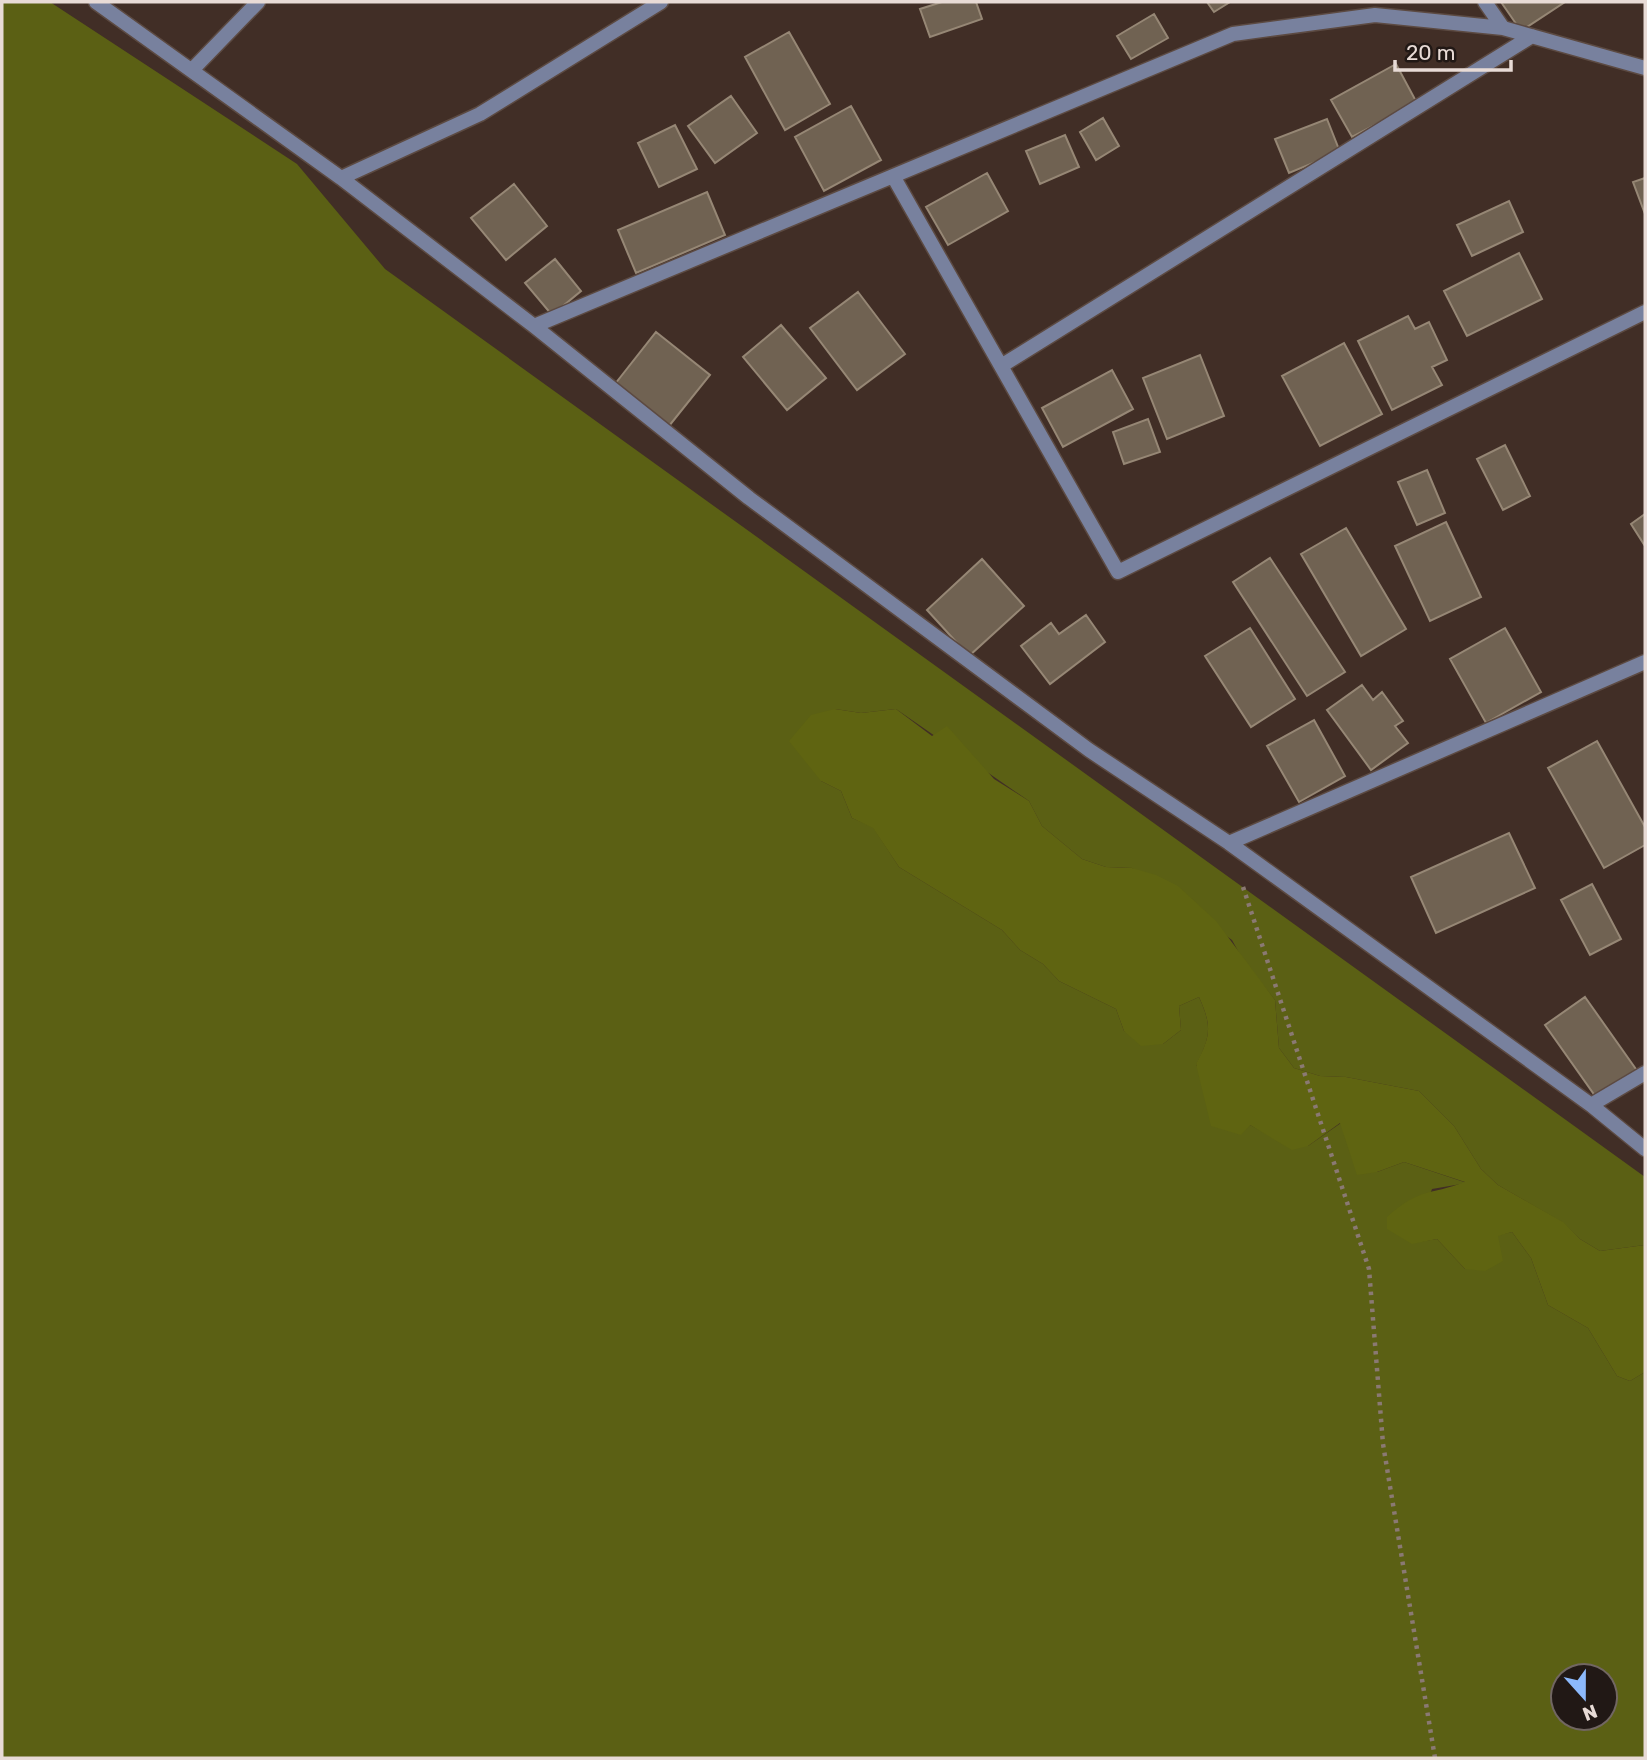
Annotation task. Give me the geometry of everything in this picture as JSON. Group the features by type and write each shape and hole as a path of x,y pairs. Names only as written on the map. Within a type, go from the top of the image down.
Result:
{"street":[{"path":"96,2 341,178 534,326 760,507 1089,750 1229,843 1591,1105 1645,1149"},
{"path":"192,71 258,2"},
{"path":"341,178 480,114 661,2"},
{"path":"1485,2 1503,28"},
{"path":"534,326 1233,34 1376,15 1503,28 1645,68"},
{"path":"1001,366 1532,36"},
{"path":"893,176 1118,572 1645,312"},
{"path":"1229,843 1645,662"},
{"path":"1591,1105 1645,1073"}],"path":[{"path":"1229,843 1369,1269 1383,1444 1435,1758"}],"green space":[{"path":"2,2 50,2 297,164 385,269 1645,1177 1645,1245 1600,1251 1580,1239 1562,1222 1498,1185 1481,1169 1454,1126 1419,1091 1346,1077 1320,1076 1294,1068 1279,1048 1275,1000 1243,960 1232,940 1132,868 1106,867 1082,859 1042,826 1029,801 896,709 861,713 835,709 821,781 841,791 852,818 873,827 899,867 1002,930 1020,950 1043,964 1059,981 1116,1009 1124,1031 1163,1044 1181,1030 1179,1006 1199,997 1208,1031 1205,1046 1196,1065 1250,1125 1269,1135 1308,1146 1341,1123 1377,1172 1404,1162 1467,1183 1432,1189 1412,1243 1437,1239 1465,1269 1498,1235 1512,1232 1531,1258 1548,1305 1588,1328 1617,1376 1630,1381 1645,1372 1645,1758 2,1758"}],"shaded area":[{"path":"835,709 861,713 896,709 932,736 947,726 994,779 1029,801 1042,826 1082,859 1106,867 1132,868 1156,875 1178,886 1216,921 1275,1000 1279,1048 1294,1068 1320,1076 1346,1077 1419,1091 1454,1126 1481,1169 1498,1185 1563,1222 1580,1239 1600,1251 1645,1245 1645,1372 1630,1381 1617,1376 1588,1328 1548,1305 1531,1258 1512,1232 1498,1236 1503,1261 1485,1271 1465,1269 1437,1239 1412,1244 1387,1229 1387,1217 1408,1201 1465,1182 1404,1162 1377,1172 1357,1175 1340,1123 1308,1146 1292,1150 1250,1125 1241,1135 1211,1126 1196,1064 1205,1046 1208,1031 1199,997 1179,1006 1181,1030 1163,1044 1141,1046 1124,1031 1116,1009 1059,981 1043,964 1020,950 1002,930 899,867 873,828 852,818 841,791 821,781 789,741 811,715"}],"building":[{"path":"942,2 976,2 982,19 930,37 920,9"},
{"path":"1207,2 1230,2 1214,12"},
{"path":"1501,2 1565,2 1521,31"},
{"path":"1154,14 1168,38 1131,59 1117,36"},
{"path":"789,32 830,104 785,130 745,57"},
{"path":"1396,64 1417,103 1352,137 1331,100"},
{"path":"731,96 757,133 715,163 688,126"},
{"path":"851,106 881,160 824,191 795,137"},
{"path":"1103,118 1119,146 1096,160 1080,132"},
{"path":"1327,119 1340,152 1289,173 1275,139"},
{"path":"675,125 697,169 659,187 638,143"},
{"path":"1065,135 1079,167 1040,184 1026,151"},
{"path":"987,173 1008,211 948,245 926,207"},
{"path":"1645,178 1645,214 1633,182"},
{"path":"514,184 547,226 506,260 471,218"},
{"path":"707,192 725,235 636,273 618,230"},
{"path":"1509,201 1523,232 1472,256 1457,225"},
{"path":"1519,253 1542,299 1467,336 1444,291"},
{"path":"555,259 581,291 552,315 525,283"},
{"path":"858,292 905,354 857,390 810,328"},
{"path":"1408,316 1415,329 1429,322 1447,360 1432,367 1442,385 1392,410 1358,341"},
{"path":"781,325 826,378 787,410 743,357"},
{"path":"656,332 710,375 669,426 615,384"},
{"path":"1344,343 1382,414 1320,446 1282,376"},
{"path":"1200,355 1224,416 1167,439 1143,378"},
{"path":"1112,370 1133,409 1063,447 1042,408"},
{"path":"1148,419 1160,452 1124,464 1113,432"},
{"path":"1505,445 1530,496 1503,510 1477,459"},
{"path":"1427,470 1445,513 1417,525 1398,482"},
{"path":"1645,514 1645,546 1631,524"},
{"path":"1446,522 1481,597 1430,621 1395,546"},
{"path":"1346,528 1406,629 1361,656 1301,554"},
{"path":"1270,558 1345,672 1307,696 1233,582"},
{"path":"982,559 1024,606 969,656 927,610"},
{"path":"1086,615 1105,642 1050,684 1021,646 1051,623 1059,634"},
{"path":"1250,628 1295,699 1251,727 1205,656"},
{"path":"1505,628 1541,692 1486,723 1450,659"},
{"path":"1362,685 1373,700 1382,692 1403,721 1395,726 1408,743 1371,770 1327,710"},
{"path":"1314,720 1345,776 1299,802 1267,746"},
{"path":"1597,741 1645,827 1645,845 1604,868 1548,768"},
{"path":"1509,833 1535,888 1436,933 1411,877"},
{"path":"1592,884 1621,939 1590,955 1561,900"},
{"path":"1585,997 1638,1072 1598,1100 1545,1025"}]}
